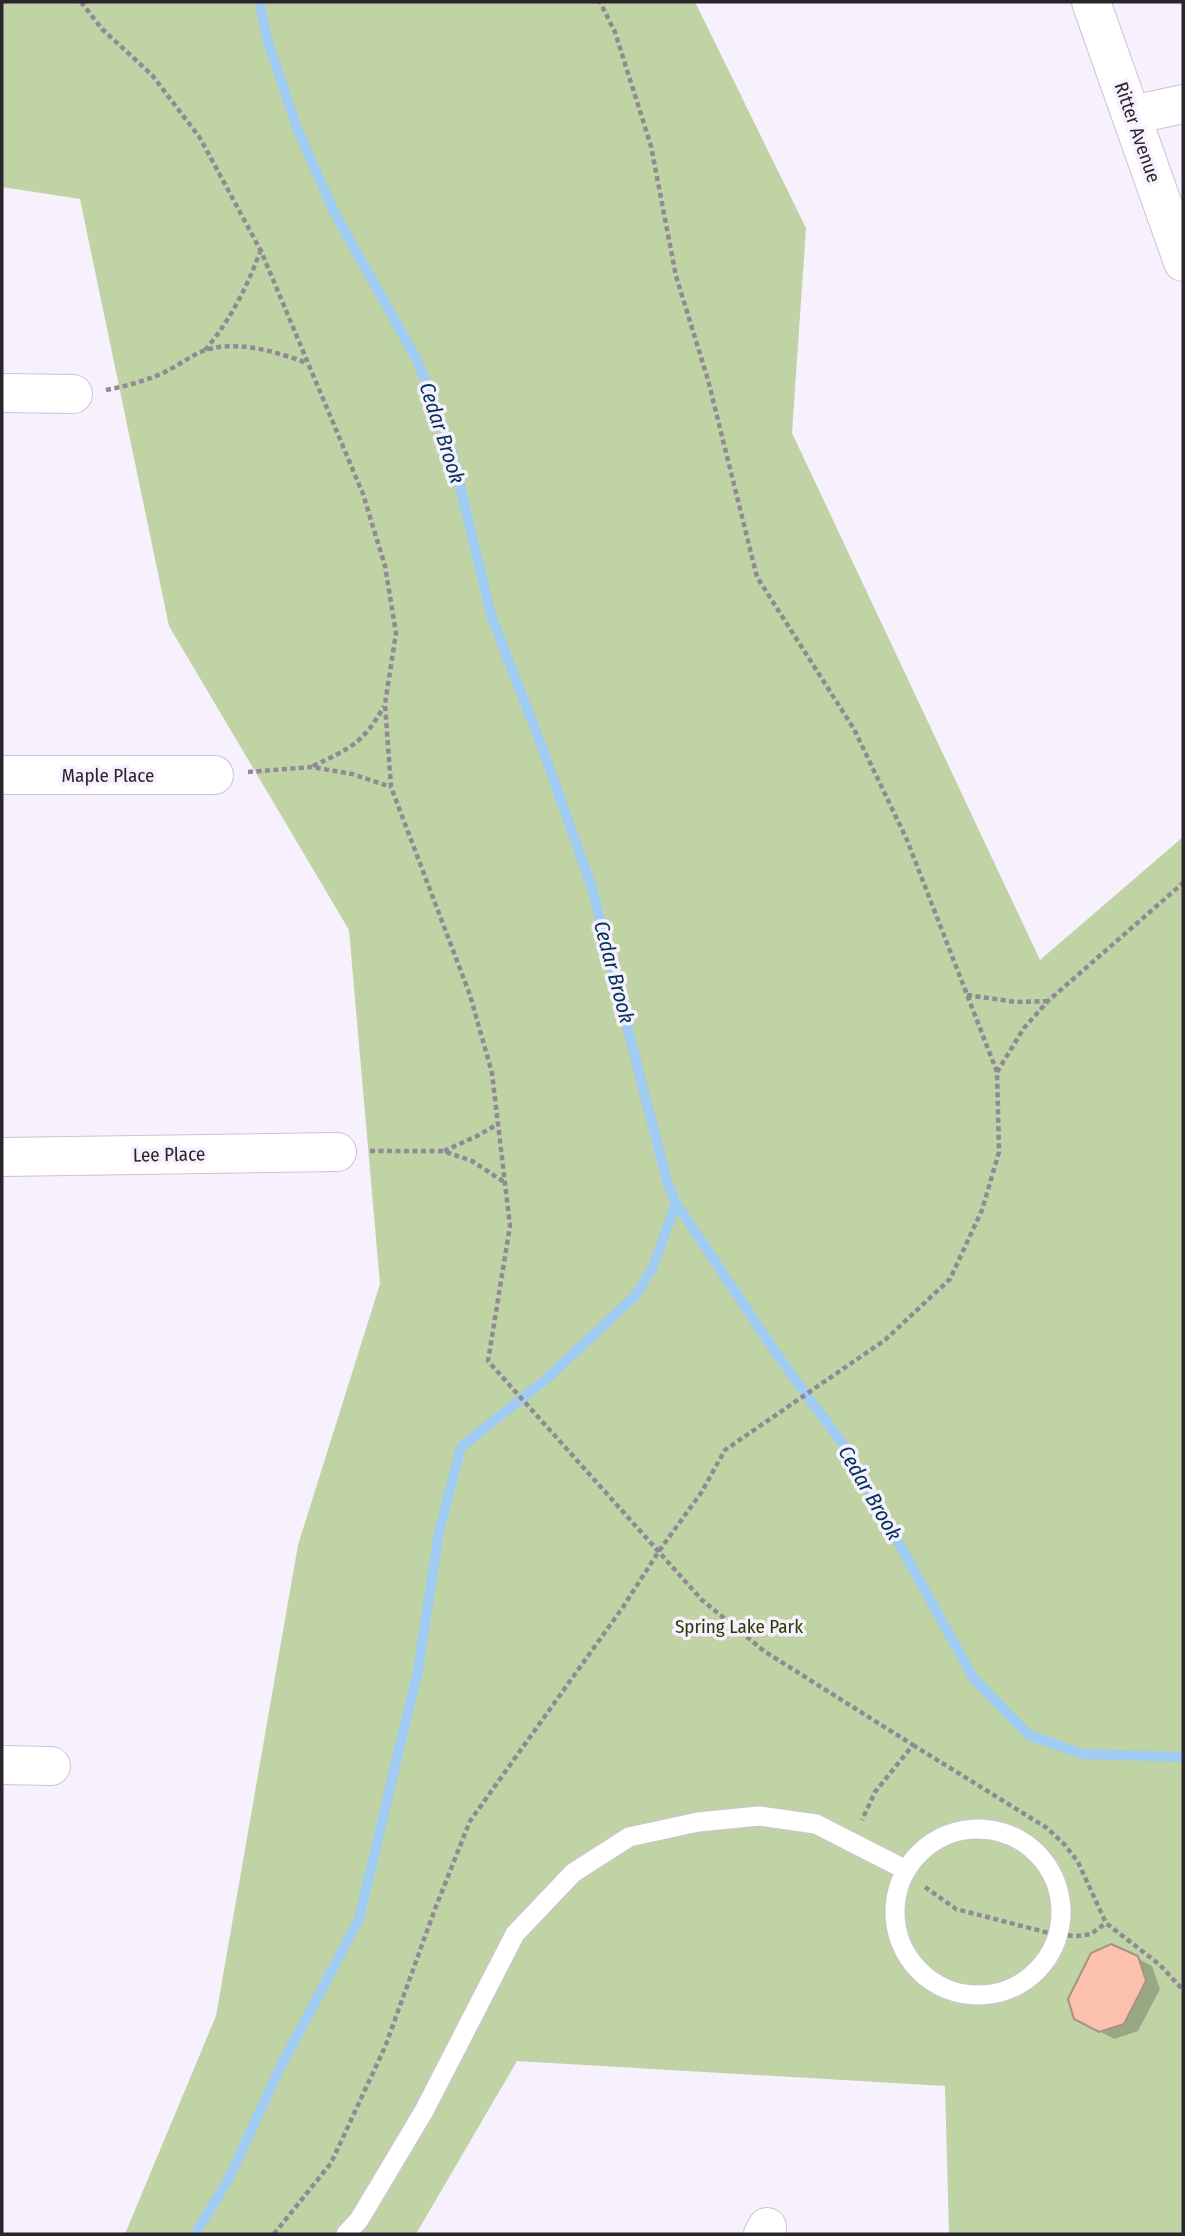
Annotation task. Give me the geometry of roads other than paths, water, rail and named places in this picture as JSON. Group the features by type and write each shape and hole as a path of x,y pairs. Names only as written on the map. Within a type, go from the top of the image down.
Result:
{"street":[{"name":"Ritter Avenue","path":"1091,2 1183,262"},
{"path":"1132,114 1183,104"},
{"path":"2,393 73,394"},
{"name":"Maple Place","path":"2,775 214,775"},
{"name":"Lee Place","path":"2,1157 337,1152"},
{"path":"2,1765 51,1766"}],"lane":[{"path":"346,2234 359,2220 424,2111 515,1934 572,1873 629,1837 698,1822 759,1816 816,1824 906,1870"},
{"path":"986,1829 1016,1837 1040,1856 1056,1883 1062,1914 1055,1944 1038,1971 1012,1989 981,1996 950,1992 923,1976 903,1951 894,1915 901,1880 906,1870 922,1850 954,1832 986,1829"}],"waterway":[{"name":"Cedar Brook","path":"260,2 266,36 297,128 334,212 417,360 451,448 491,615 592,888 667,1182 676,1203 778,1356 848,1451 974,1679 1029,1735 1082,1754 1183,1757"},
{"path":"195,2234 228,2180 280,2068 359,1919 418,1670 439,1532 461,1447 545,1380 636,1295 653,1267 676,1203"}],"park label":[{"name":"Spring Lake Park","path":"739,1626"}]}
